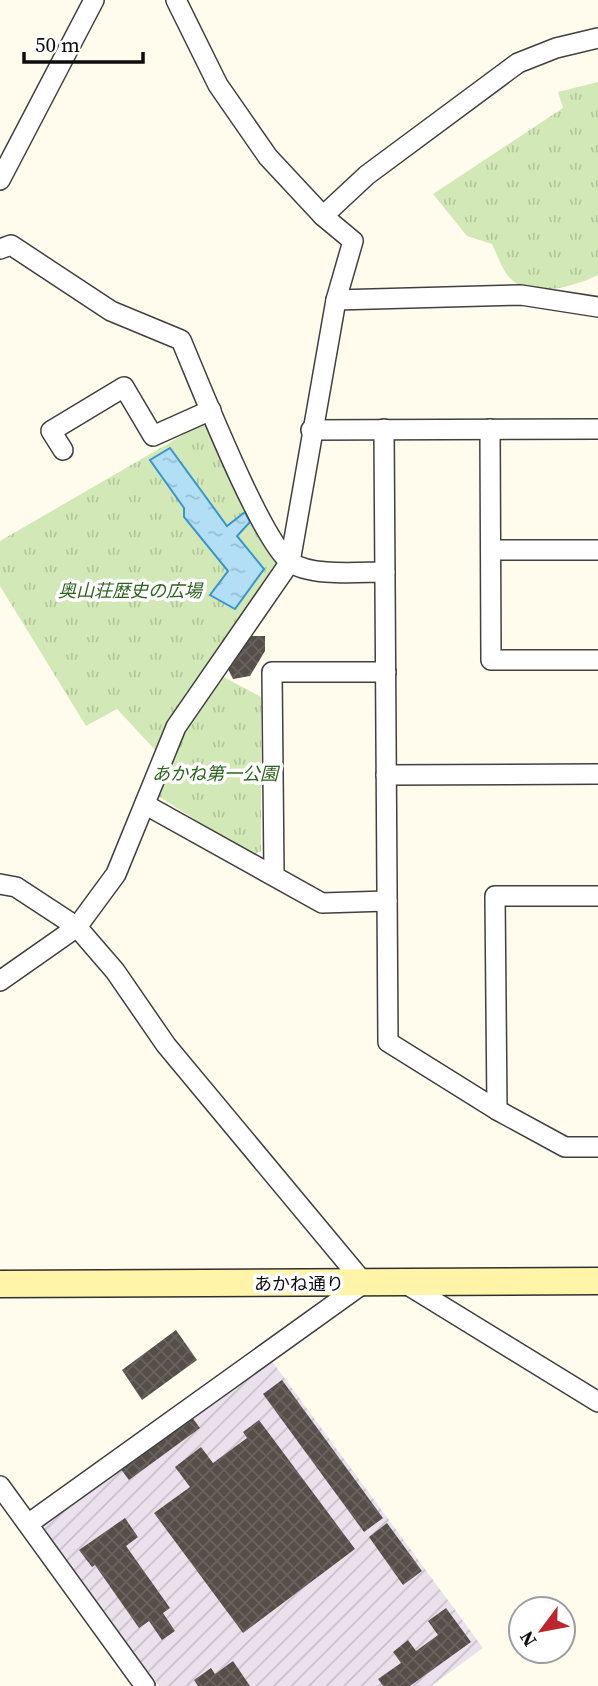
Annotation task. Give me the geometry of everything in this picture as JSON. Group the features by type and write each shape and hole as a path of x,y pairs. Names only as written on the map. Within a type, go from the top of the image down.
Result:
{"street":[{"path":"0,180 94,0"},
{"path":"0,981 77,927 116,874 176,727 290,562 311,430 336,300 353,241 323,216 268,157 218,85 176,0"},
{"path":"323,216 367,175 518,62 556,48 598,38"},
{"path":"0,249 11,244 111,311 181,340 265,529 290,562 320,572 385,572"},
{"path":"336,300 521,295 598,307"},
{"path":"63,450 51,432 124,387 153,436 211,410"},
{"path":"384,429 388,1042 496,1110 565,1147 598,1147"},
{"path":"490,429 491,660 598,660"},
{"path":"311,430 598,429"},
{"path":"491,550 598,550"},
{"path":"274,874 272,672 386,672"},
{"path":"386,775 598,774"},
{"path":"146,806 322,902 387,901"},
{"path":"0,884 16,887 77,927 115,971 166,1045 364,1283 28,1524"},
{"path":"496,1110 495,896 598,896"},
{"name":"あかね通り","path":"0,1284 598,1281"},
{"path":"406,1284 598,1402"},
{"path":"0,1486 145,1686"}],"shaded area":[{"path":"269,1357 483,1648 431,1686 159,1686 41,1525"}],"green space":[{"path":"598,82 598,275 553,289 541,290 519,285 505,271 492,244 467,236 433,194 563,108 558,92"},
{"name":"奥山荘歴史の広場","path":"207,421 278,567 158,753 117,709 86,726 0,586 0,541"},
{"name":"あかね第一公園","path":"218,674 261,697 261,851 252,856 155,794 184,723"}],"water":[{"path":"170,448 227,526 245,512 250,522 237,536 264,569 235,609 210,595 228,571 184,517 184,508 150,460"}],"building":[{"path":"249,636 265,636 265,651 250,676 233,679 227,667"},
{"path":"176,1330 197,1360 142,1400 122,1370"},
{"path":"282,1380 383,1518 364,1532 263,1394"},
{"path":"188,1412 200,1428 129,1480 117,1464"},
{"path":"259,1420 355,1549 243,1633 154,1513 190,1487 175,1467 201,1447 213,1463 247,1438 243,1432"},
{"path":"125,1518 138,1537 126,1546 170,1608 163,1613 175,1631 162,1640 149,1621 139,1628 95,1565 92,1567 79,1550"},
{"path":"387,1523 422,1571 403,1585 369,1537"},
{"path":"446,1608 471,1642 410,1686 383,1686 378,1679 401,1663 393,1652 408,1640 416,1651 438,1635 428,1621"},
{"path":"233,1661 250,1686 198,1686 194,1680 211,1668 215,1674"}]}
